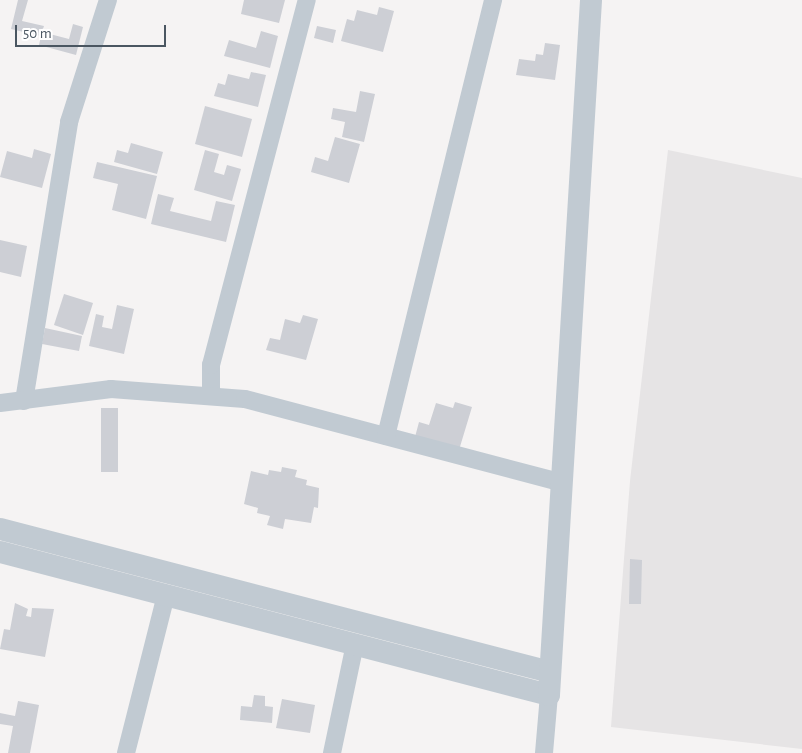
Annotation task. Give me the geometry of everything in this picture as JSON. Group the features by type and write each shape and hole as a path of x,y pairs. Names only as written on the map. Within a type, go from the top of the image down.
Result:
{"street":[{"path":"24,401 69,122 108,0"},
{"path":"210,396 210,365 307,0"},
{"path":"386,436 493,0"},
{"path":"545,753 591,0"},
{"path":"0,403 111,389 245,399 562,483"},
{"path":"0,529 550,672"},
{"path":"0,552 548,695"},
{"path":"126,753 166,595"},
{"path":"332,753 355,644"}],"shaded area":[{"path":"668,150 802,178 802,749 611,727 630,481"}],"building":[{"path":"18,0 28,0 22,21 44,26 42,32 69,39 73,24 83,27 76,55 39,45 41,36 11,29"},
{"path":"244,0 285,0 279,23 241,14"},
{"path":"379,7 394,11 383,52 341,41 347,19 354,21 357,10 377,15"},
{"path":"317,26 336,30 333,43 314,38"},
{"path":"261,31 278,36 270,68 224,56 229,40 256,48"},
{"path":"545,43 560,45 555,80 516,75 519,59 535,61 536,54 543,55"},
{"path":"251,72 266,75 258,107 214,96 218,83 225,85 228,74 249,79"},
{"path":"360,91 375,94 364,142 342,137 345,122 331,119 333,108 356,112"},
{"path":"205,106 252,119 242,157 195,144"},
{"path":"335,137 360,144 349,183 311,172 315,157 328,161"},
{"path":"131,143 163,152 157,174 114,162 117,150 128,153"},
{"path":"34,149 51,154 42,188 0,177 7,151 32,158"},
{"path":"205,150 219,154 214,172 224,175 227,165 241,169 232,201 194,190"},
{"path":"97,162 157,176 146,219 112,210 118,184 93,178"},
{"path":"158,194 174,198 170,211 211,221 216,201 235,205 226,242 151,224"},
{"path":"0,240 27,246 21,277 0,272"},
{"path":"64,294 93,303 83,335 54,325"},
{"path":"117,305 134,309 124,354 89,346 96,314 104,316 102,327 112,329"},
{"path":"303,315 318,319 306,360 266,350 270,338 280,340 285,319 300,323"},
{"path":"45,328 82,336 79,351 42,344"},
{"path":"455,402 472,407 459,450 415,437 419,422 429,425 436,403 453,408"},
{"path":"101,408 118,408 118,472 101,472"},
{"path":"282,467 297,470 295,477 307,480 306,485 319,488 318,508 314,507 311,523 285,519 283,529 267,525 270,516 257,513 258,508 244,504 251,471 268,475 269,470 281,472"},
{"path":"630,559 642,560 641,604 629,604"},
{"path":"15,603 28,609 26,616 31,617 32,608 54,609 45,657 0,649 4,629 10,630"},
{"path":"254,695 265,696 265,706 273,707 272,723 240,720 241,706 252,707"},
{"path":"282,699 315,705 310,733 276,728"},
{"path":"18,701 39,705 30,753 8,753 13,726 0,724 0,713 15,716"}]}
